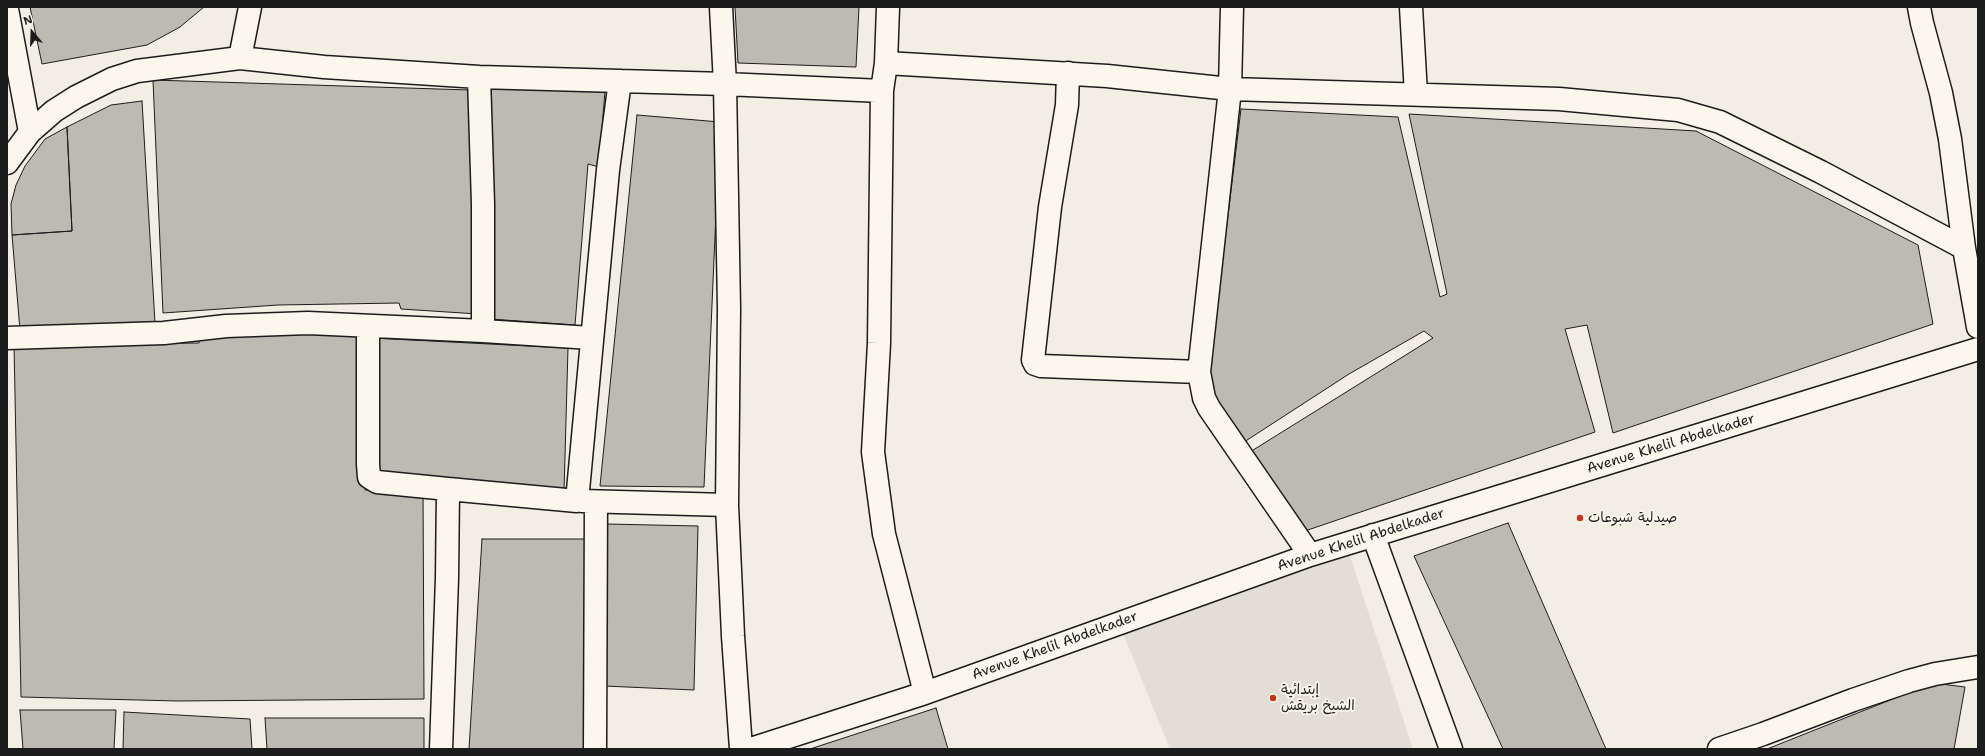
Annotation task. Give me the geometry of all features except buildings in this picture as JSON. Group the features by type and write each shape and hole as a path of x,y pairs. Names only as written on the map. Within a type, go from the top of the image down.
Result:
{"street":[{"path":"240,58 250,7"},
{"path":"721,7 725,84 729,309 727,505 733,636 741,749"},
{"path":"888,7 886,63 882,91 879,343 873,452 884,534 925,693"},
{"path":"1232,7 1230,89 1199,372 1204,398 1209,408 1310,555"},
{"path":"1411,7 1416,94"},
{"path":"1919,7 1949,131 1964,248 1978,327"},
{"path":"7,9 30,132"},
{"path":"7,163 30,132 54,111 76,97 112,79 138,71 240,58 324,67 479,77 725,84 882,91"},
{"path":"886,63 1068,74 1230,89 1559,99 1678,110 1720,122 1821,172 1964,248"},
{"path":"1068,74 1067,105 1050,208 1033,360 1035,364 1041,366 1199,372"},
{"path":"479,77 483,204 483,331"},
{"path":"595,749 586,501 591,338 608,170 620,81"},
{"path":"7,338 164,333 226,326 308,323 483,331 591,338"},
{"path":"368,326 369,477 377,482 586,501 727,505"},
{"name":"Avenue Khelil Abdelkader","path":"751,749 925,693 1310,555 1978,349"},
{"path":"442,749 448,489"},
{"path":"1373,535 1451,749"},
{"path":"1719,749 1909,681 1935,674 1978,667"}],"shaded area":[{"name":"إبتدائية الشيخ بريقش","path":"1349,553 1413,749 1170,749 1120,626"}],"place":[{"name":"صيدلية شبوعات","path":"1580,518"},
{"name":"إبتدائية الشيخ بريقش","path":"1273,698"}]}
